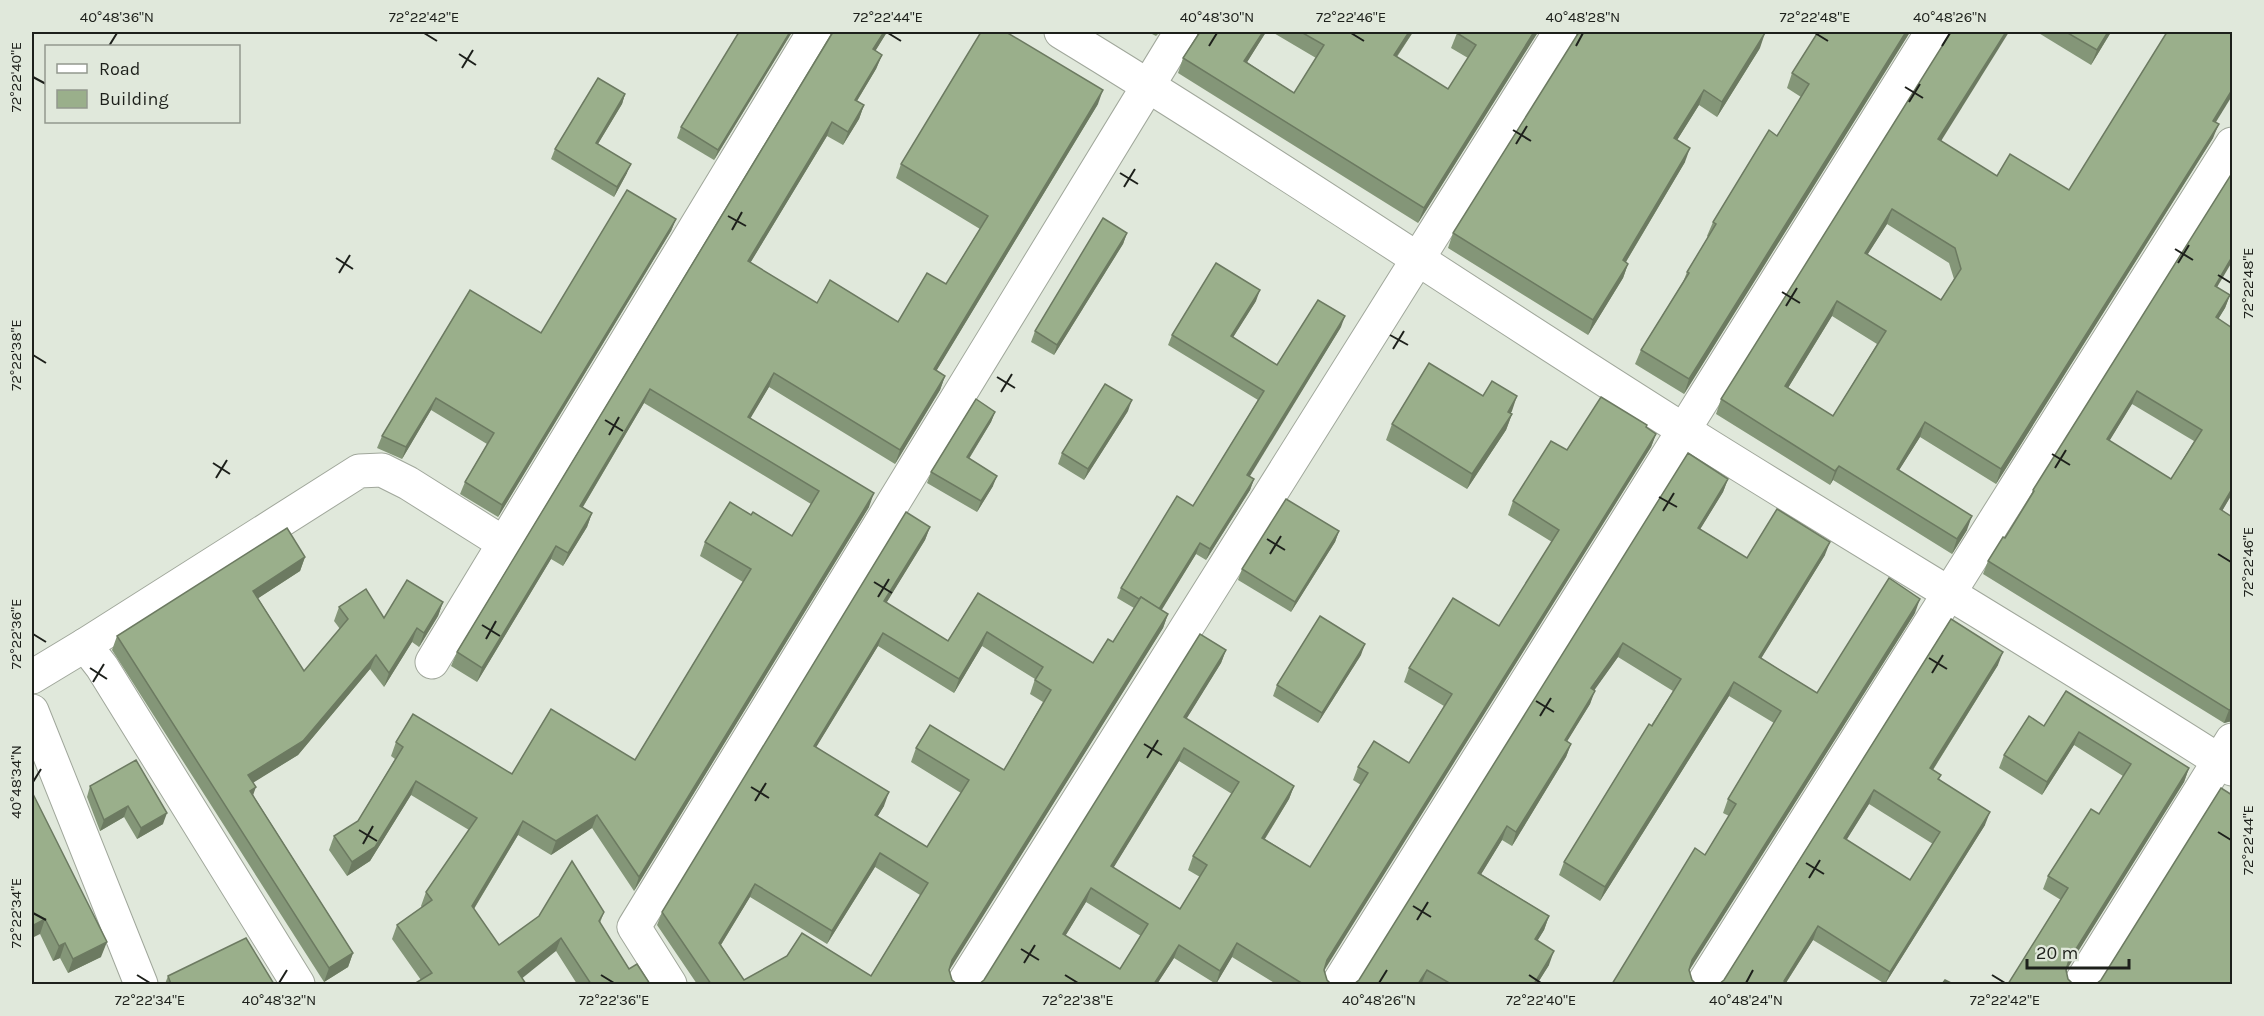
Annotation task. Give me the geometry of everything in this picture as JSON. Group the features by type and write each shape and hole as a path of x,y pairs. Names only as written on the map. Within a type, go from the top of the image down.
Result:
{"street":[{"path":"432,662 814,32"},
{"path":"1061,32 1148,84 1418,261 1684,430 1951,594 2228,757 2080,984"},
{"path":"670,984 633,927 1181,32"},
{"path":"963,984 1147,687 1418,261 1560,32"},
{"path":"1338,984 1932,32"},
{"path":"1703,984 1951,594 2232,144"},
{"path":"32,677 359,471 382,470 408,483 505,544"},
{"path":"85,645 102,668 298,984"},
{"path":"32,711 141,984"}],"building":[{"path":"739,32 790,32 718,150 681,127"},
{"path":"833,32 884,32 873,49 882,55 855,100 864,105 848,132 832,122 748,261 817,303 830,280 898,322 927,273 946,284 988,216 901,164 981,32 1006,32 1103,90 934,369 945,376 900,450 774,373 748,417 874,493 639,877 597,815 556,841 523,821 472,906 499,945 539,916 572,861 604,912 599,921 629,969 637,964 650,984 591,984 561,938 518,972 526,984 414,984 432,973 397,925 432,900 426,892 477,818 416,781 375,847 352,862 334,836 358,821 403,747 396,742 413,714 512,774 551,709 635,760 751,569 705,542 730,502 751,515 753,512 792,536 819,491 650,389 580,506 592,513 568,553 556,546 482,668 457,652"},
{"path":"1200,32 1263,32 1244,61 1294,93 1324,45 1301,32 1409,32 1394,55 1448,89 1476,45 1458,32 1534,32 1424,208 1183,58"},
{"path":"1579,32 1765,33 1722,102 1704,90 1674,138 1690,148 1623,260 1628,264 1593,320 1453,233"},
{"path":"1818,32 1906,32 1689,379 1641,350 1689,273 1687,272 1716,224 1713,222 1769,130 1777,136 1809,84 1792,73"},
{"path":"1951,32 2006,32 1938,139 1997,176 2010,154 2069,190 2167,32 2232,32 2232,90 2213,121 2219,124 2001,469 1925,422 1897,469 1972,516 1957,539 1839,466 1835,471 1721,399","holes":["1892,209 1955,248 1961,269 1941,300 1865,253","1837,301 1886,331 1833,416 1785,386"]},
{"path":"2066,32 2108,32 2097,50"},
{"path":"598,78 625,94 596,143 631,164 617,187 555,149"},
{"path":"2232,173 2232,257 2215,286 2230,295 2216,317 2232,328 2232,489 2220,509 2232,517 2232,709 2229,710 1988,561 2003,537 2005,538","holes":["2137,391 2202,430 2171,479 2107,439"]},
{"path":"627,190 676,219 502,505 465,482 494,433 436,398 406,447 382,436 470,290 541,333"},
{"path":"1103,218 1127,233 1057,345 1035,331"},
{"path":"1216,263 1260,290 1231,336 1277,365 1318,300 1345,316 1247,475 1254,479 1210,549 1200,543 1159,609 1121,588 1177,496 1193,506 1264,391 1172,335"},
{"path":"1429,363 1483,396 1492,381 1517,396 1508,412 1512,414 1472,474 1392,424"},
{"path":"1105,384 1132,400 1088,469 1062,453"},
{"path":"1601,397 1647,425 1646,427 1656,434 1327,960 1324,970 1331,984 1303,984 1237,943 1220,971 1179,945 1154,984 979,984 984,980 1200,634 1226,650 1184,717 1294,786 1262,838 1310,867 1368,773 1358,767 1374,741 1409,763 1452,694 1409,668 1453,598 1499,626 1559,530 1513,501 1551,441 1567,450","holes":["1184,748 1239,782 1193,856 1207,865 1180,909 1111,866","1091,888 1148,924 1120,969 1063,934"]},
{"path":"976,399 995,412 967,457 997,476 981,501 931,472"},
{"path":"1688,453 1728,479 1698,528 1747,558 1777,509 1830,542 1759,657 1817,693 1889,578 1920,599 1692,960 1689,970 1696,984 1612,984 1695,848 1705,855 1736,804 1728,799 1781,711 1734,682 1605,887 1564,862 1649,724 1652,726 1681,679 1623,643 1591,688 1595,691 1565,740 1571,744 1516,832 1507,826 1478,873 1549,916 1535,939 1554,951 1534,984 1451,984 1427,970 1418,984 1354,984 1359,980"},
{"path":"1286,499 1339,531 1295,602 1242,569"},
{"path":"906,512 930,527 884,601 948,641 978,593 1093,663 1108,639 1113,642 1141,597 1168,614 952,960 949,970 952,980 957,984 711,984 662,912","holes":["987,632 1043,667 1035,680 1051,690 1004,770 930,725 916,748 969,780 927,847 875,815 889,792 814,746 883,633 959,679","880,853 928,883 871,976 802,933 787,956 744,980 719,943 755,884 832,931"]},
{"path":"287,528 305,557 253,591 304,671 348,619 339,607 366,589 384,618 407,580 443,602 424,633 417,628 389,673 376,655 303,741 248,775 256,787 250,791 353,953 329,968 117,636"},
{"path":"1320,616 1365,644 1322,713 1277,685"},
{"path":"1951,619 2003,652 1930,768 1941,775 1938,779 1990,812 1890,972 1818,926 1784,981 1789,984 1719,984 1724,980","holes":["1874,790 1940,832 1910,880 1844,838"]},
{"path":"2066,691 2189,768 2069,960 2066,970 2068,979 2073,984 2008,984 2068,888 2048,876 2091,809 2099,814 2131,764 2079,732 2047,782 2004,755 2029,716 2044,726"},
{"path":"136,760 167,813 141,828 128,806 104,820 90,786"},
{"path":"2221,788 2232,795 2232,984 2096,984 2101,980"},
{"path":"32,792 107,942 73,959 65,943 59,946 45,919 32,926"},
{"path":"246,938 274,984 171,984 168,976"}]}
